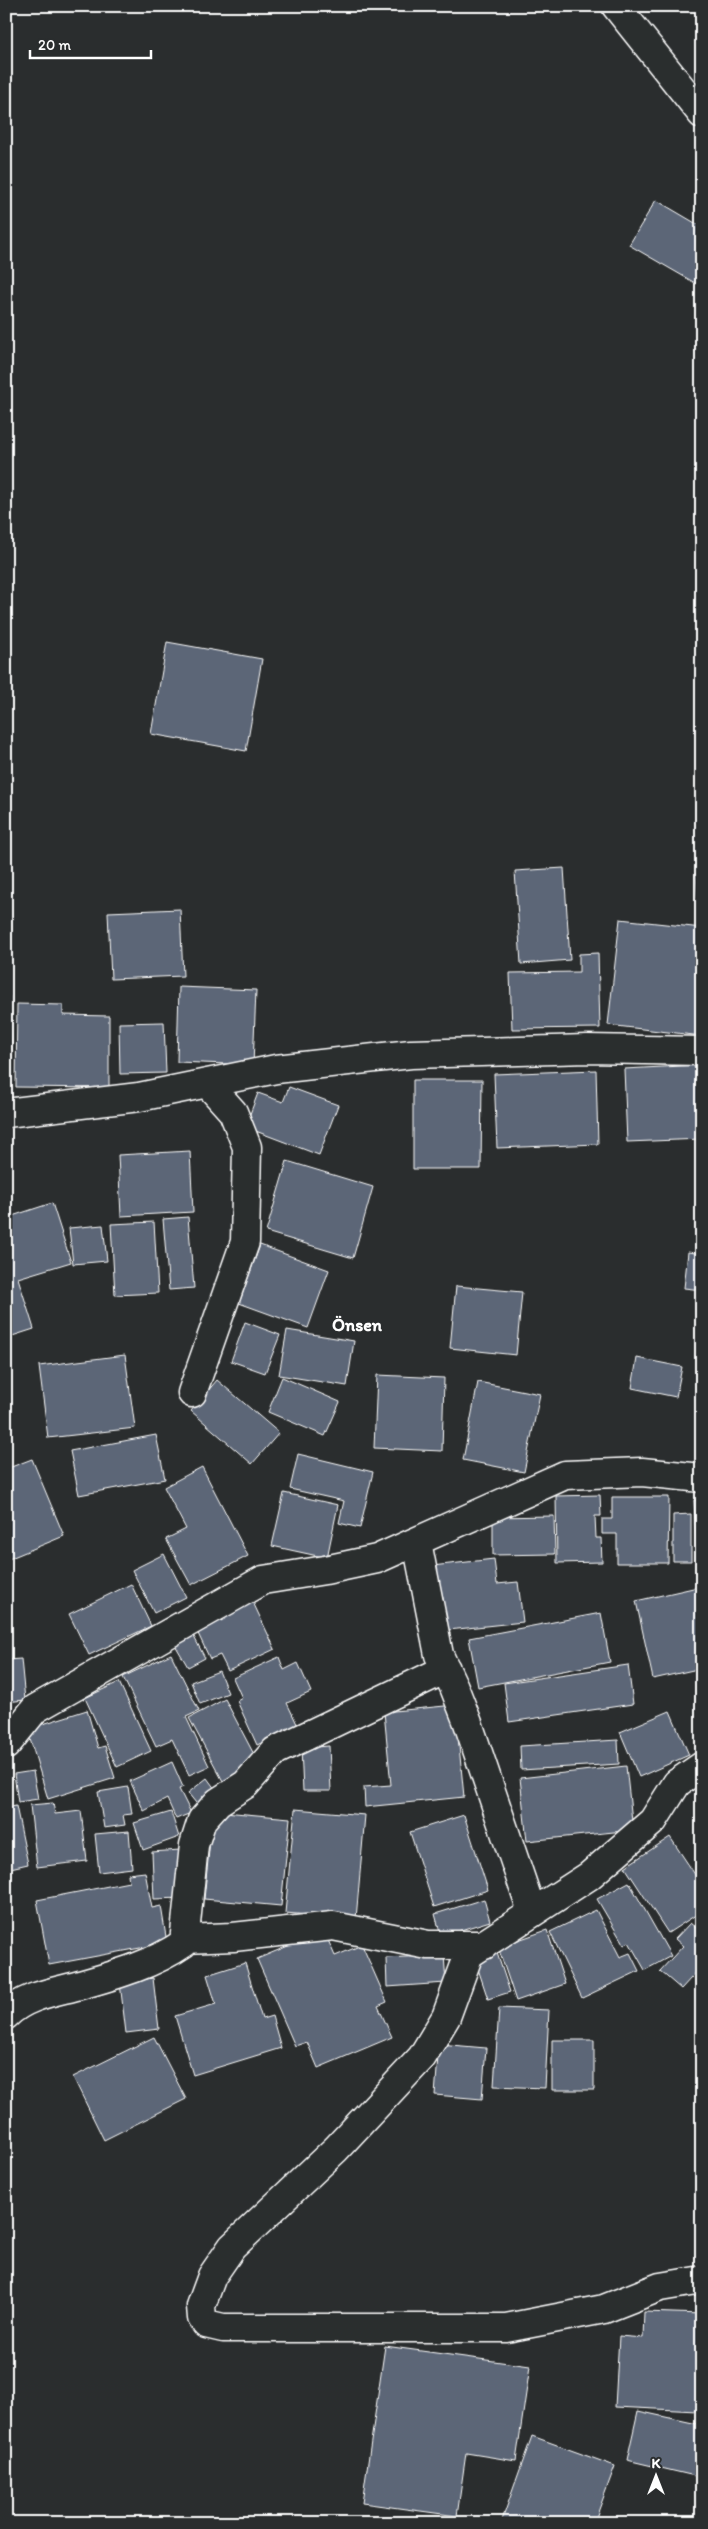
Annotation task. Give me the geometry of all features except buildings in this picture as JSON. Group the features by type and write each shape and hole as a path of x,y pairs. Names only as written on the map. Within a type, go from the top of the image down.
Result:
{"street":[{"path":"616,6 702,114"},
{"path":"6,1113 139,1097 276,1069 411,1054 587,1049 702,1051"},
{"path":"192,1393 245,1242 247,1147 233,1112 207,1083"},
{"path":"6,1745 35,1709 262,1580 326,1570 377,1559 565,1475 642,1472 702,1478"},
{"path":"417,1542 439,1655 468,1723 532,1912"},
{"path":"6,2015 14,2008 47,1992 143,1965 182,1945 185,1939 194,1845 202,1820 218,1802 246,1784 275,1751 446,1669"},
{"path":"702,1766 677,1783 653,1821 589,1876 469,1954 446,2017 422,2057 336,2149 232,2246 212,2276 201,2306 202,2318 206,2324 222,2328 506,2328 604,2309 660,2287 702,2280"},
{"path":"185,1939 233,1937 333,1926 428,1945 484,1945"}],"district":[{"name":"Önsen","path":"357,1325"}]}
